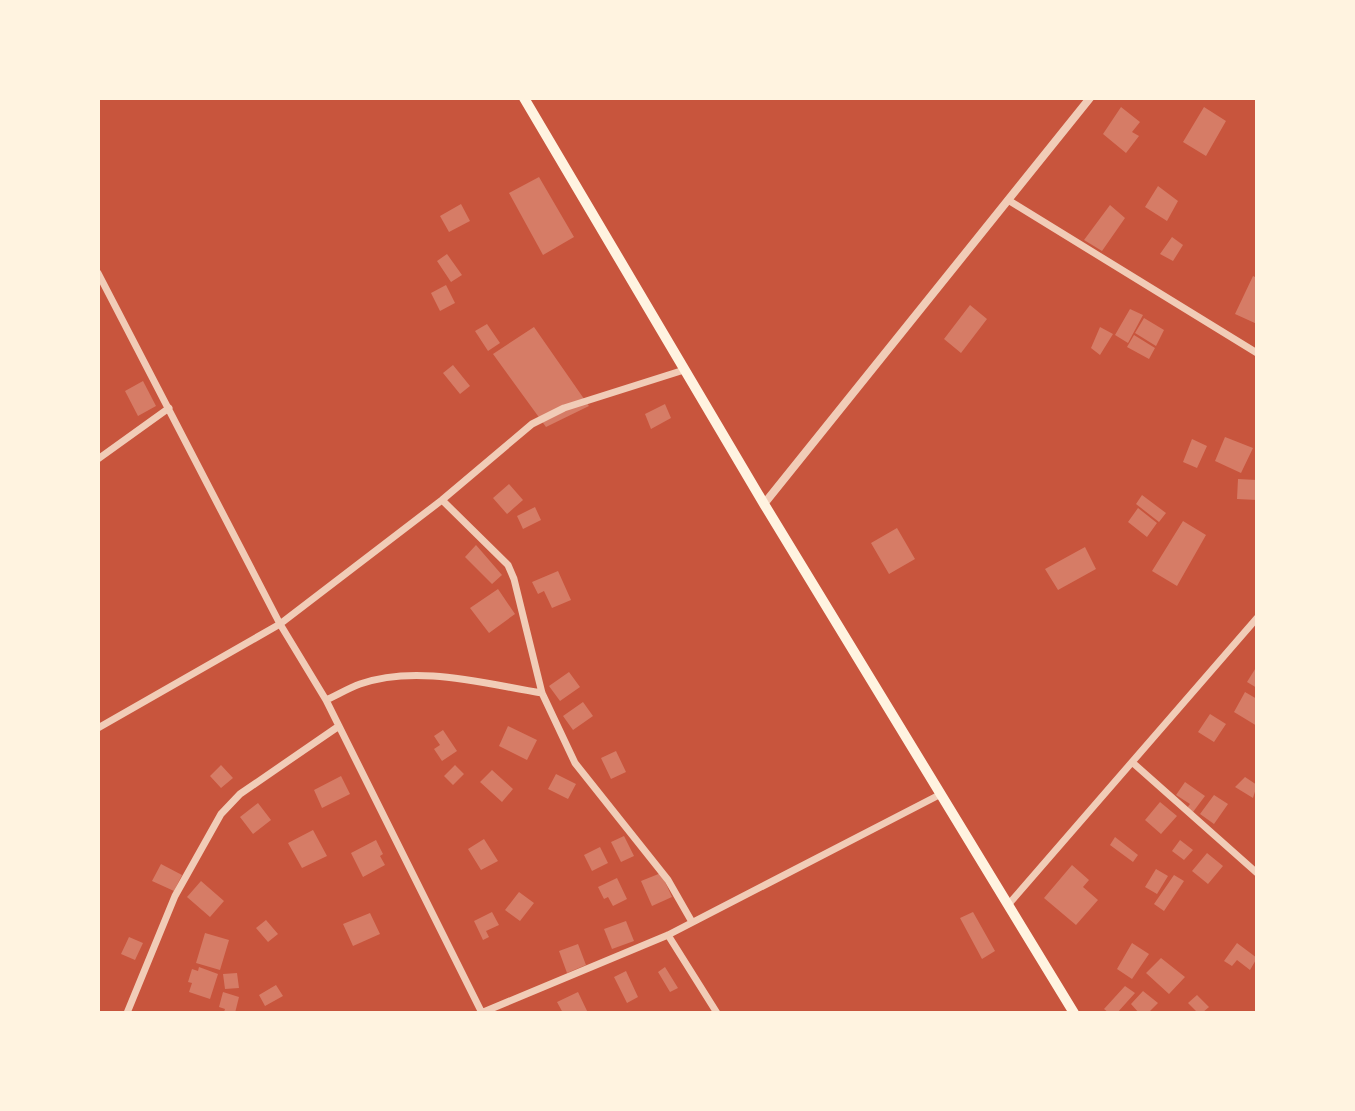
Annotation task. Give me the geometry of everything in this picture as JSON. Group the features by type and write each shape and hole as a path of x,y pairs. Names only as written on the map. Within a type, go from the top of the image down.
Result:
{"main road":[{"path":"524,98 764,504 1074,1013"}],"street":[{"path":"764,504 1090,98"},
{"path":"1008,200 1257,353"},
{"path":"98,273 280,624 326,700 481,1013 668,935 941,794"},
{"path":"98,728 280,624 442,500 532,424 564,408 684,370"},
{"path":"98,459 169,408"},
{"path":"442,500 508,565 542,693 575,763 668,880 692,922"},
{"path":"1008,905 1257,618"},
{"path":"326,700 360,684 416,677 455,679 542,693"},
{"path":"127,1013 175,896 221,814 240,794 339,726"},
{"path":"1133,763 1257,873"},
{"path":"668,935 717,1013"}],"building":[{"path":"1121,107 1140,122 1132,132 1139,136 1126,153 1103,134"},
{"path":"1204,107 1226,121 1206,156 1183,142"},
{"path":"539,177 574,237 543,255 509,193"},
{"path":"1158,186 1178,201 1167,221 1145,207"},
{"path":"461,204 470,221 449,232 440,216"},
{"path":"1110,205 1125,218 1102,251 1084,240"},
{"path":"1172,237 1183,245 1173,261 1160,254"},
{"path":"447,254 462,275 451,282 437,261"},
{"path":"1253,276 1257,278 1257,324 1235,314"},
{"path":"446,285 455,303 440,311 431,293"},
{"path":"970,305 987,319 961,353 944,339"},
{"path":"1130,309 1143,315 1128,343 1115,335"},
{"path":"1144,318 1164,330 1156,346 1135,333"},
{"path":"487,324 500,343 488,351 475,331"},
{"path":"534,327 589,406 546,427 493,354"},
{"path":"1100,327 1113,334 1100,355 1091,348"},
{"path":"1134,335 1155,348 1149,359 1127,347"},
{"path":"453,365 470,386 460,394 443,373"},
{"path":"143,381 156,406 138,416 125,391"},
{"path":"665,404 671,418 651,429 645,414"},
{"path":"1225,437 1253,448 1241,473 1215,461"},
{"path":"1192,439 1207,446 1197,468 1183,462"},
{"path":"1238,479 1257,480 1257,500 1237,499"},
{"path":"509,484 523,500 507,514 493,498"},
{"path":"1142,495 1166,513 1159,522 1136,504"},
{"path":"535,507 541,520 523,529 517,516"},
{"path":"1138,508 1157,523 1147,537 1128,522"},
{"path":"1183,521 1206,535 1177,586 1152,571"},
{"path":"897,528 915,559 889,574 871,543"},
{"path":"476,545 502,575 492,584 465,557"},
{"path":"1085,547 1096,569 1058,590 1045,569"},
{"path":"558,571 571,600 552,608 544,591 538,594 532,582"},
{"path":"498,589 515,614 489,633 470,608"},
{"path":"1257,666 1257,688 1247,682"},
{"path":"569,672 580,687 560,701 549,686"},
{"path":"1245,692 1257,699 1257,726 1234,712"},
{"path":"583,702 593,716 573,730 563,716"},
{"path":"1210,714 1226,724 1214,742 1198,732"},
{"path":"508,726 537,740 527,760 499,746"},
{"path":"443,730 457,751 442,761 434,749 440,745 434,736"},
{"path":"616,751 626,772 611,779 601,758"},
{"path":"221,765 233,778 221,788 210,776"},
{"path":"455,765 464,774 453,785 444,776"},
{"path":"492,770 513,789 502,802 480,782"},
{"path":"556,774 576,784 568,799 548,789"},
{"path":"341,776 350,794 322,808 314,790"},
{"path":"1245,777 1257,785 1253,798 1235,787"},
{"path":"1185,782 1205,796 1193,812 1187,808 1190,804 1176,795"},
{"path":"1214,795 1228,804 1214,824 1200,814"},
{"path":"1160,802 1177,816 1161,834 1145,820"},
{"path":"258,803 271,820 253,834 240,817"},
{"path":"313,830 327,856 302,868 288,843"},
{"path":"624,836 634,856 621,862 611,842"},
{"path":"1115,837 1138,855 1133,862 1110,845"},
{"path":"484,839 498,861 481,870 468,849"},
{"path":"376,840 385,865 363,877 351,853"},
{"path":"1180,840 1193,850 1184,860 1172,851"},
{"path":"600,847 608,863 592,871 584,855"},
{"path":"1207,853 1223,866 1208,884 1192,871"},
{"path":"161,864 182,875 174,891 152,881"},
{"path":"1072,865 1089,880 1083,887 1098,900 1076,925 1044,898"},
{"path":"1156,869 1168,876 1157,894 1145,887"},
{"path":"661,873 672,897 652,906 641,881"},
{"path":"1174,875 1184,881 1164,911 1154,904"},
{"path":"617,878 627,899 613,906 608,897 604,899 598,887"},
{"path":"201,881 224,901 210,917 187,897"},
{"path":"519,892 534,903 520,921 505,910"},
{"path":"492,912 499,925 486,931 489,937 483,940 474,921"},
{"path":"973,912 995,951 982,959 960,918"},
{"path":"370,913 380,934 353,946 343,924"},
{"path":"266,920 278,934 268,942 256,928"},
{"path":"626,921 634,941 612,949 604,929"},
{"path":"205,933 229,940 220,970 196,963"},
{"path":"129,937 143,943 135,960 121,954"},
{"path":"1132,943 1149,954 1132,979 1117,969"},
{"path":"1237,943 1257,958 1250,970 1237,960 1232,966 1224,961"},
{"path":"578,944 586,965 567,973 559,951"},
{"path":"1161,958 1185,977 1169,994 1146,973"},
{"path":"199,967 218,974 210,999 189,992 192,969 198,971"},
{"path":"665,967 678,988 670,992 658,972"},
{"path":"626,971 638,997 627,1003 614,977"},
{"path":"237,973 239,988 225,989 223,974"},
{"path":"276,985 283,996 265,1006 259,995"},
{"path":"1125,986 1135,993 1117,1013 1109,1013 1104,1009"},
{"path":"1143,991 1158,1003 1148,1013 1139,1013 1131,1004"},
{"path":"223,992 239,997 235,1013 224,1012 225,1009 219,1007"},
{"path":"578,992 588,1013 563,1013 557,1002"},
{"path":"1197,995 1209,1007 1202,1013 1188,1003"}]}
